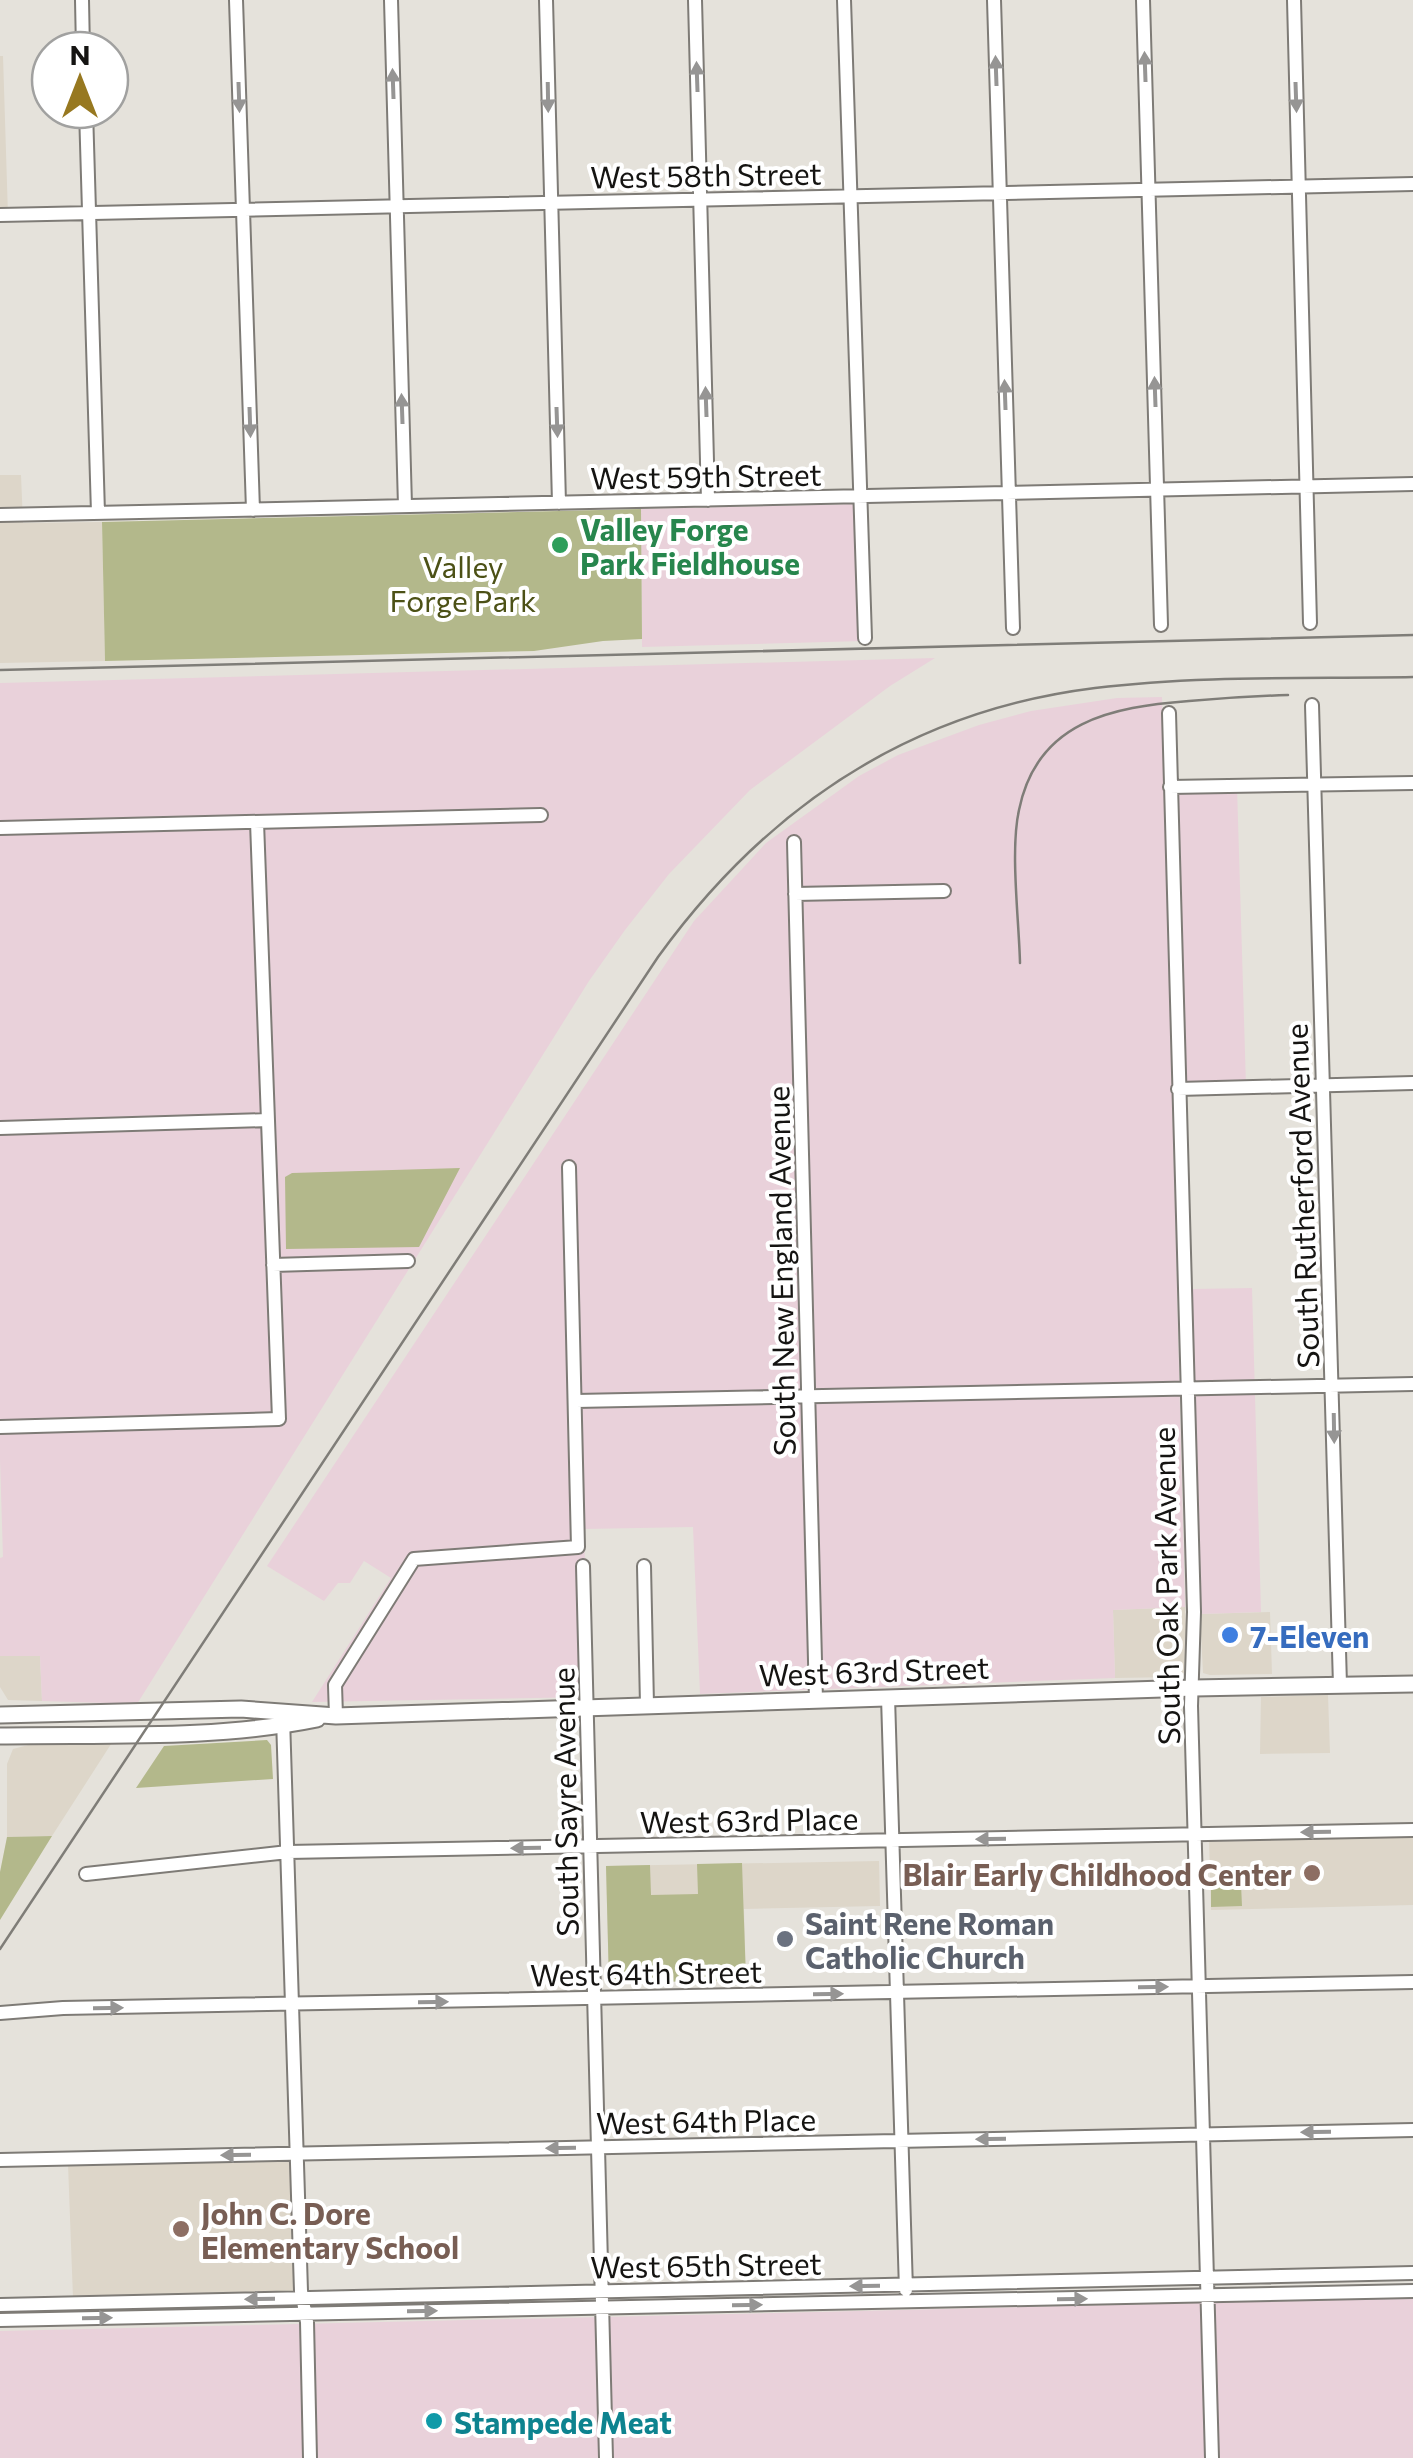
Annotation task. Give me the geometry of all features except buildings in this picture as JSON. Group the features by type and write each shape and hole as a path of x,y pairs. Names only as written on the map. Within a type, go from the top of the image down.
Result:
{"main road":[{"name":"West 63rd Street","path":"0,1716 283,1718 1413,1684"},
{"name":"West 63rd Street","path":"0,1736 217,1732 283,1718"}],"street":[{"path":"82,0 83,30"},
{"path":"236,0 253,510"},
{"path":"391,0 405,506"},
{"path":"546,0 559,503"},
{"path":"695,0 708,500"},
{"path":"844,0 865,638"},
{"path":"994,0 1012,628"},
{"path":"1143,0 1161,626"},
{"path":"1294,0 1310,624"},
{"path":"87,130 98,513"},
{"name":"West 58th Street","path":"0,215 1413,184"},
{"name":"West 59th Street","path":"0,516 1413,484"},
{"name":"South Rutherford Avenue","path":"1312,705 1340,1685"},
{"name":"South Oak Park Avenue","path":"1169,712 1212,2458"},
{"path":"1170,788 1413,783"},
{"path":"0,828 541,815"},
{"path":"0,1427 279,1420 257,822"},
{"name":"South New England Avenue","path":"794,842 816,1700"},
{"path":"795,894 944,891"},
{"path":"1178,1089 1413,1084"},
{"path":"0,1128 268,1120"},
{"path":"336,1716 335,1685 414,1559 578,1548 569,1167"},
{"path":"274,1265 408,1261"},
{"path":"576,1401 1413,1384"},
{"name":"South Sayre Avenue","path":"584,1566 606,2458"},
{"path":"644,1566 647,1705"},
{"path":"888,1697 906,2302"},
{"path":"283,1718 310,2458"},
{"name":"West 63rd Place","path":"86,1874 288,1852 1413,1830"},
{"name":"West 64th Street","path":"0,2013 63,2008 1413,1982"},
{"name":"West 64th Place","path":"0,2160 1413,2130"},
{"name":"West 65th Street","path":"0,2305 1413,2273"},
{"name":"West 65th Street","path":"0,2320 1413,2292"}],"shaded area":[{"path":"0,56 8,216 0,217"},
{"path":"0,475 21,475 23,523 102,522 105,661 0,663"},
{"path":"859,504 863,641 642,647 641,509"},
{"path":"935,658 890,686 750,790 669,874 625,930 589,981 137,1704 42,1701 40,1656 0,1656 0,683"},
{"path":"1162,697 1185,1607 1113,1610 1115,1678 700,1694 693,1527 584,1529 589,1697 312,1702 391,1578 364,1561 350,1583 338,1583 324,1601 267,1566 694,921 766,843 859,776 898,755 979,725 1031,711 1117,698"},
{"path":"1237,787 1246,1086 1185,1088 1176,789"},
{"path":"1252,1288 1261,1612 1200,1614 1192,1289"},
{"path":"1185,1607 1188,1666 1184,1673 1176,1677 1115,1678 1113,1610"},
{"path":"1270,1612 1272,1674 1203,1673 1200,1614"},
{"path":"40,1655 42,1701 8,1700 0,1687 0,1656"},
{"path":"1328,1695 1330,1753 1260,1754 1261,1697"},
{"path":"113,1741 52,1836 7,1837 7,1764 13,1749 36,1743"},
{"name":"Blair Early Childhood Center","path":"1413,1836 1413,1905 1211,1910 1209,1840"},
{"path":"879,1861 880,1906 744,1909 746,1980 609,1983 606,1866"},
{"name":"John C. Dore Elementary School","path":"290,2158 294,2294 73,2298 68,2164"},
{"path":"1413,2298 1413,2458 0,2458 0,2331"}],"green space":[{"name":"Valley Forge Park","path":"641,509 642,639 534,651 105,661 102,522"},
{"path":"460,1168 419,1247 286,1249 285,1177 292,1173"},
{"path":"267,1740 271,1745 273,1779 136,1788 164,1746"},
{"path":"52,1836 0,1920 0,1872 7,1837"},
{"path":"742,1863 746,1980 609,1983 606,1866 650,1865 651,1895 698,1894 697,1864"},
{"path":"1214,1884 1241,1884 1242,1906 1211,1907"}],"railway":[{"path":"0,670 1413,635"},
{"path":"0,1949 658,957 746,855 795,812 848,775 904,744 964,719 1028,700 1095,688 1174,681 1413,677"},
{"path":"1020,963 1016,826 1028,780 1042,756 1082,724 1132,708 1288,695"}],"place":[{"name":"Valley Forge Park Fieldhouse","path":"560,545"},
{"name":"7-Eleven","path":"1230,1635"},
{"name":"Blair Early Childhood Center","path":"1312,1873"},
{"name":"Saint Rene Roman Catholic Church","path":"785,1939"},
{"name":"John C. Dore Elementary School","path":"181,2229"},
{"name":"Stampede Meat","path":"434,2421"}]}
